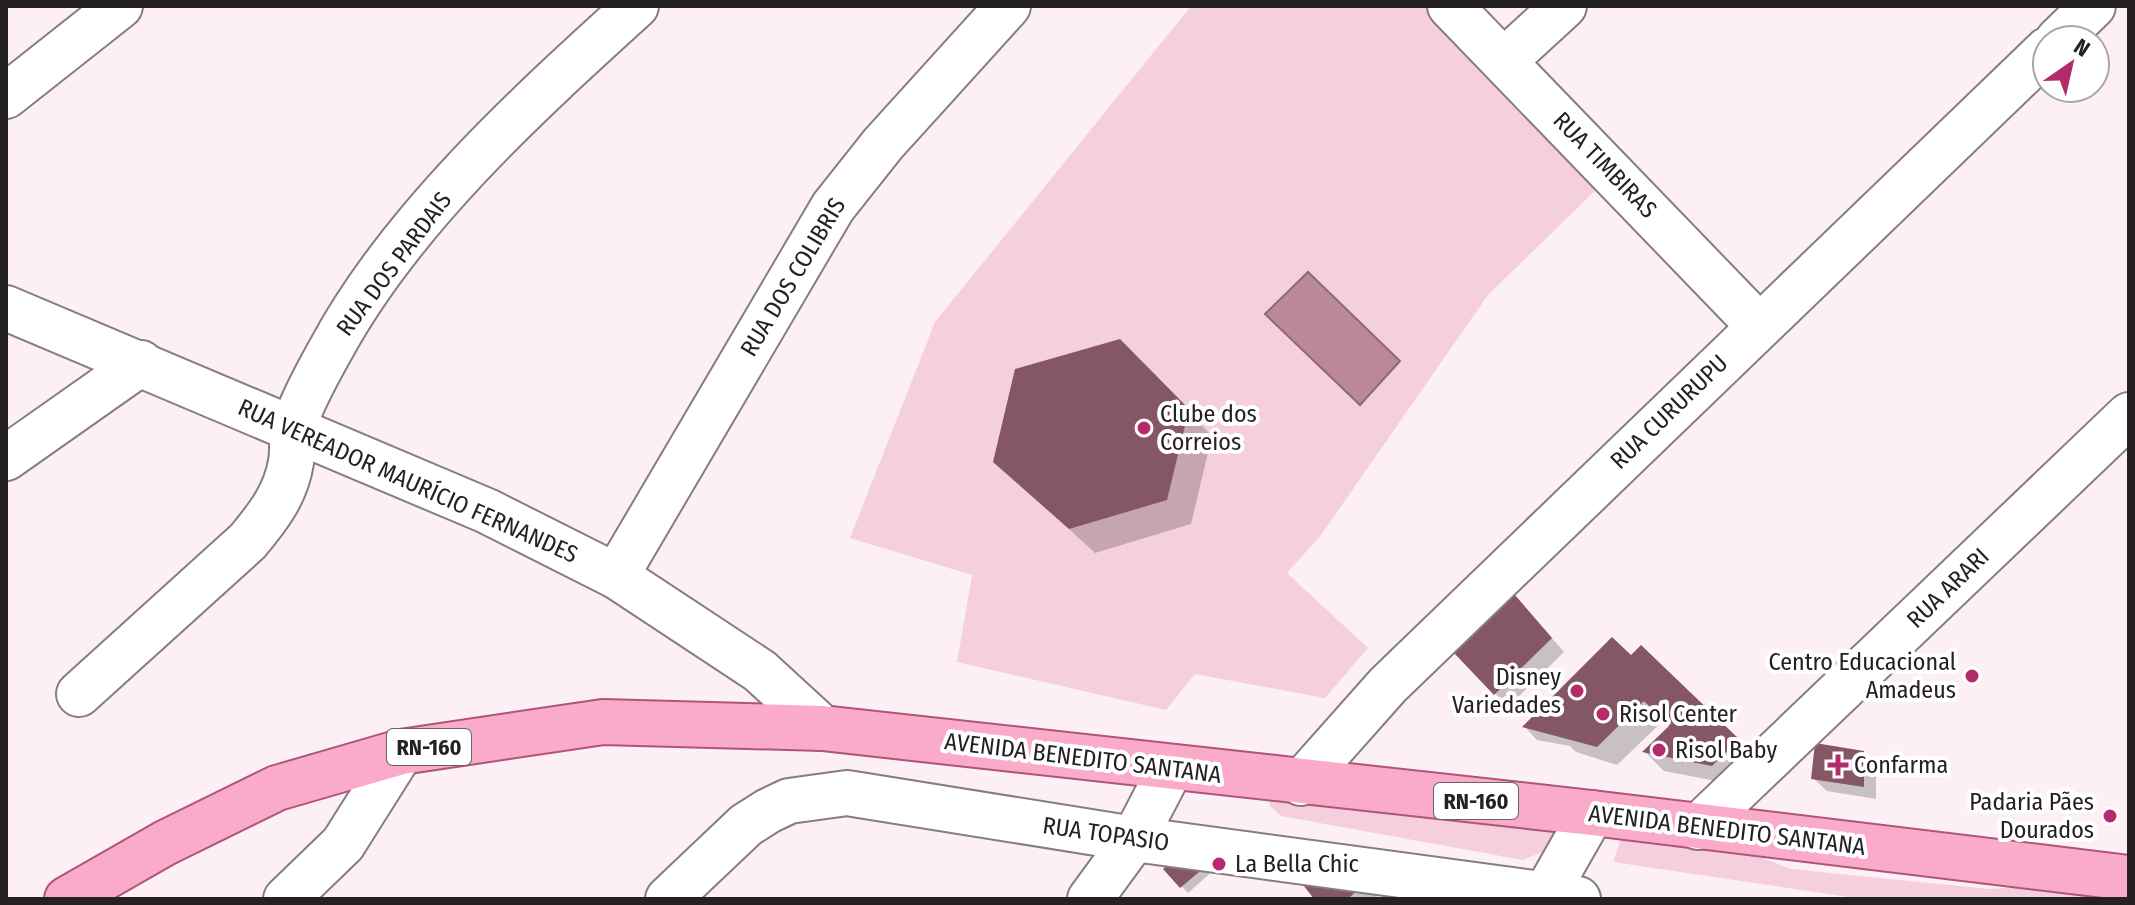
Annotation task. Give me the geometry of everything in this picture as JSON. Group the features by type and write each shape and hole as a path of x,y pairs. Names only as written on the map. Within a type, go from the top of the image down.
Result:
{"main road":[{"name":"AVENIDA BENEDITO SANTANA","path":"67,899 165,843 277,788 401,752 603,722 822,728 1592,813 2129,878"}],"street":[{"path":"6,96 120,6"},
{"name":"RUA DOS PARDAIS","path":"79,694 248,541 272,512 291,463 294,427 339,336 377,279 436,204 497,137 636,6"},
{"name":"RUA DOS COLIBRIS","path":"616,576 833,207 883,144 1008,6"},
{"name":"RUA TIMBIRAS","path":"1450,6 1758,325"},
{"path":"1504,61 1564,6"},
{"path":"2074,24 2093,6"},
{"name":"RUA CURURUPU","path":"1301,783 1388,685 1758,325 2031,65"},
{"name":"RUA VEREADOR MAURÍCIO FERNANDES","path":"6,308 487,511 616,576 760,671 822,728"},
{"path":"6,458 141,363"},
{"name":"RUA ARARI","path":"1698,827 2129,415"},
{"path":"286,899 343,844 401,752"},
{"path":"1090,899 1134,839 1171,768"},
{"name":"RUA TOPASIO","path":"668,899 746,825 789,801 847,793 1134,839 1556,897"},
{"path":"1556,897 1592,813"}],"shaded area":[{"name":"Clube dos Correios","path":"1191,6 1436,6 1605,181 1488,295 1321,535 1287,573 1368,648 1325,698 1195,674 1166,710 957,662 972,575 850,538 935,322"},
{"path":"1308,272 1400,361 1360,405 1265,314"},
{"path":"1268,795 1552,820 1556,837 1548,850 1523,860 1281,816 1270,806"},
{"path":"1642,828 1708,837 1791,869 1989,889 2073,883 2129,899 1862,899 1613,862 1621,839"}],"building":[{"path":"1120,339 1189,409 1167,500 1069,529 993,462 1015,369"},
{"path":"1515,595 1552,638 1494,695 1454,653"},
{"name":"Risol Center","path":"1612,637 1631,655 1641,645 1739,739 1712,766 1642,752 1669,726 1644,701 1597,747 1522,727"},
{"name":"Confarma","path":"1815,743 1864,751 1864,787 1811,779"},
{"path":"1181,853 1212,861 1180,888 1163,869"},
{"path":"1320,870 1372,876 1348,899 1314,899 1304,886"}],"place":[{"name":"Clube dos Correios","path":"1144,428"},
{"name":"Centro Educacional Amadeus","path":"1972,676"},
{"name":"Disney Variedades","path":"1577,691"},
{"name":"Risol Center","path":"1603,714"},
{"name":"Risol Baby","path":"1659,750"},
{"name":"Confarma","path":"1838,765"},
{"name":"Padaria Pães Dourados","path":"2110,816"},
{"name":"La Bella Chic","path":"1219,864"}]}
